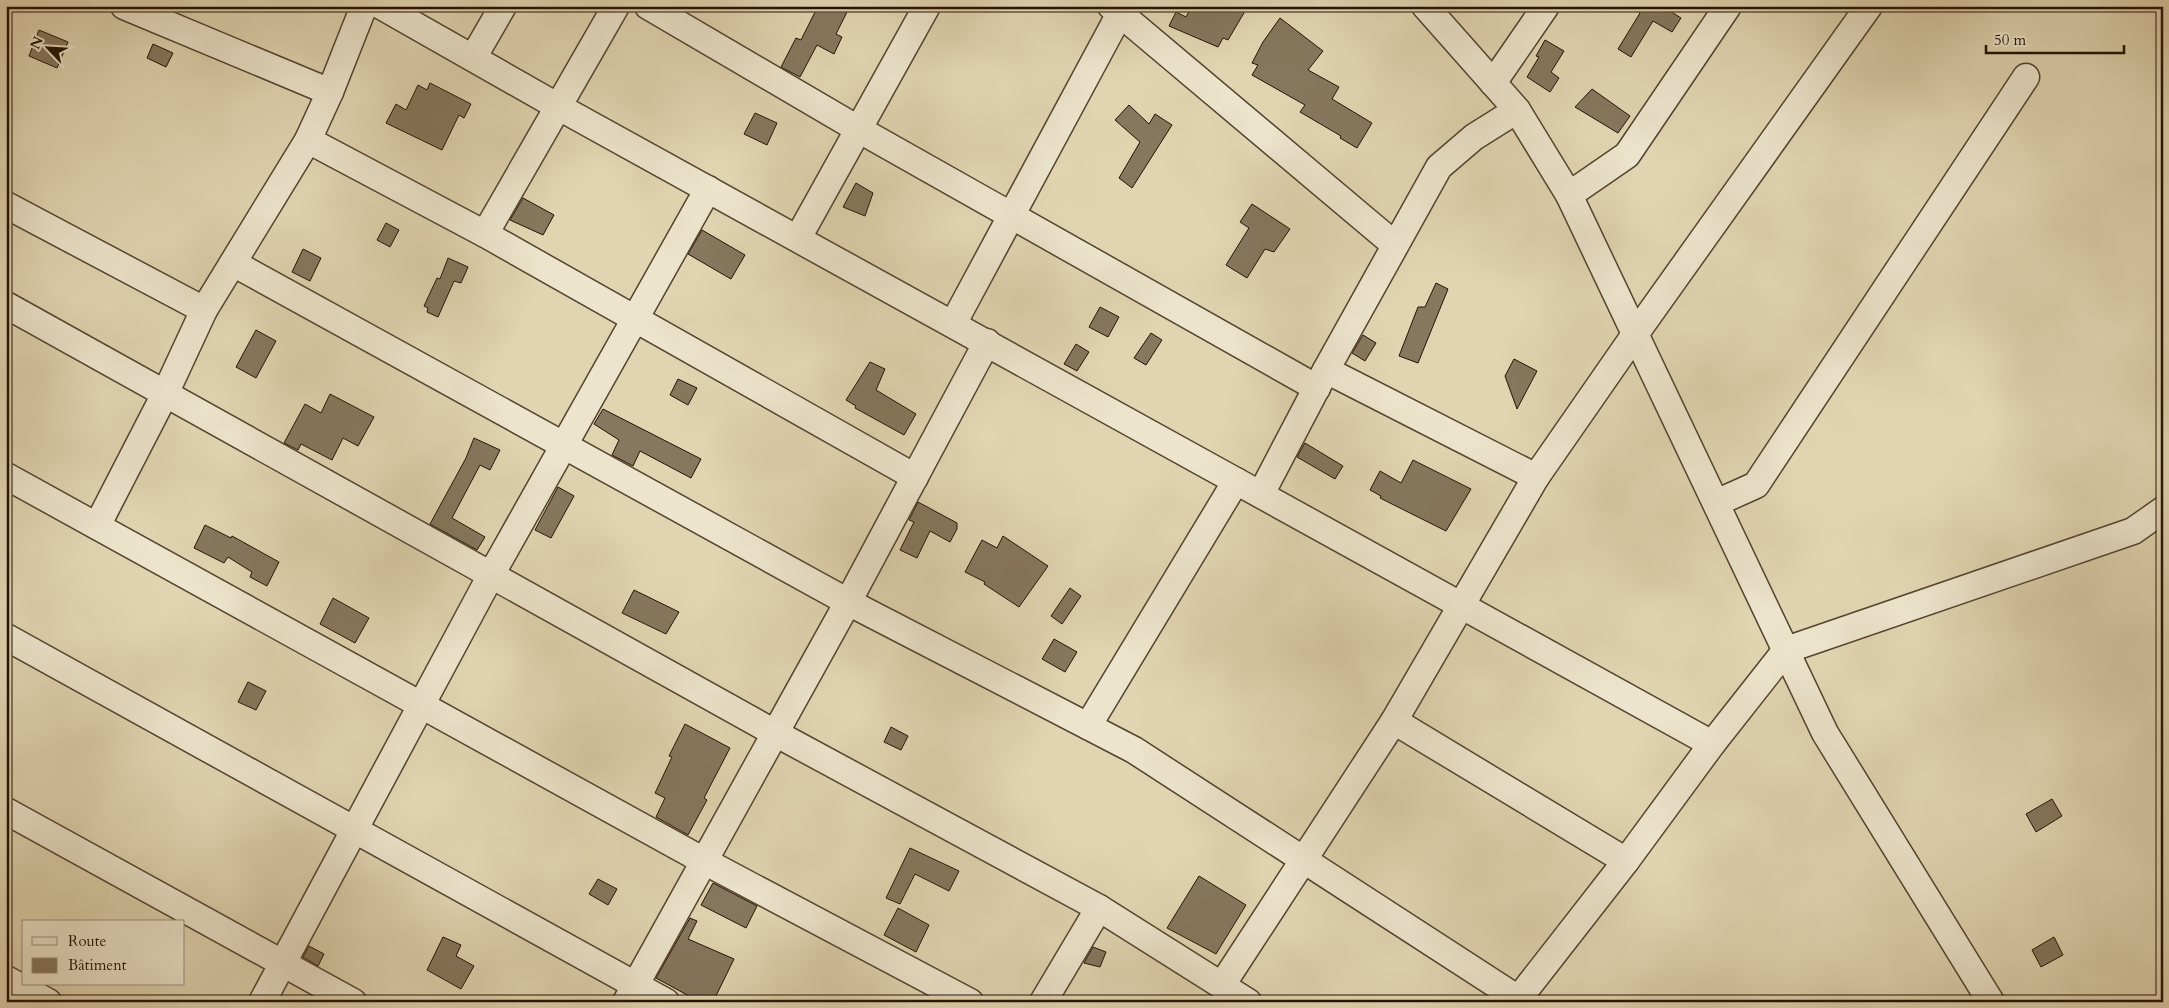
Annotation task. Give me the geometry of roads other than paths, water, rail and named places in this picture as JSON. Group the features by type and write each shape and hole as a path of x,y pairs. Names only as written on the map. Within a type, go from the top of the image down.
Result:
{"street":[{"path":"124,6 330,92"},
{"path":"97,526 165,394 204,310 308,140 330,92 364,6"},
{"path":"381,6 557,106 1712,744"},
{"path":"473,58 503,6"},
{"path":"484,234 616,6"},
{"path":"648,6 858,129 1012,215 1322,379 1536,477"},
{"path":"798,238 927,6"},
{"path":"1425,6 1517,110 1569,195 1825,733 1991,1002"},
{"path":"1493,83 1546,6"},
{"path":"1569,195 1627,155 1728,6"},
{"path":"1222,985 1394,721 1536,477 1869,6"},
{"path":"953,324 1119,9 1395,245"},
{"path":"1716,503 1756,485 2026,77"},
{"path":"1261,494 1439,167 1474,137 1517,110"},
{"path":"308,140 484,234 915,476"},
{"path":"262,1002 491,575 708,189"},
{"path":"6,205 204,310"},
{"path":"233,263 848,602 1134,750 1304,858 1519,1001 1712,744 1786,650 2133,531 2163,510"},
{"path":"6,305 775,733 1099,908 1248,1002"},
{"path":"631,993 848,602 987,342"},
{"path":"6,476 704,861 970,1002"},
{"path":"1088,726 1236,480"},
{"path":"6,637 355,830 631,993 666,1002"},
{"path":"1394,721 1626,861"},
{"path":"10,822 283,963 353,1002"},
{"path":"1043,1002 1099,908"},
{"path":"6,979 48,1002"}]}
